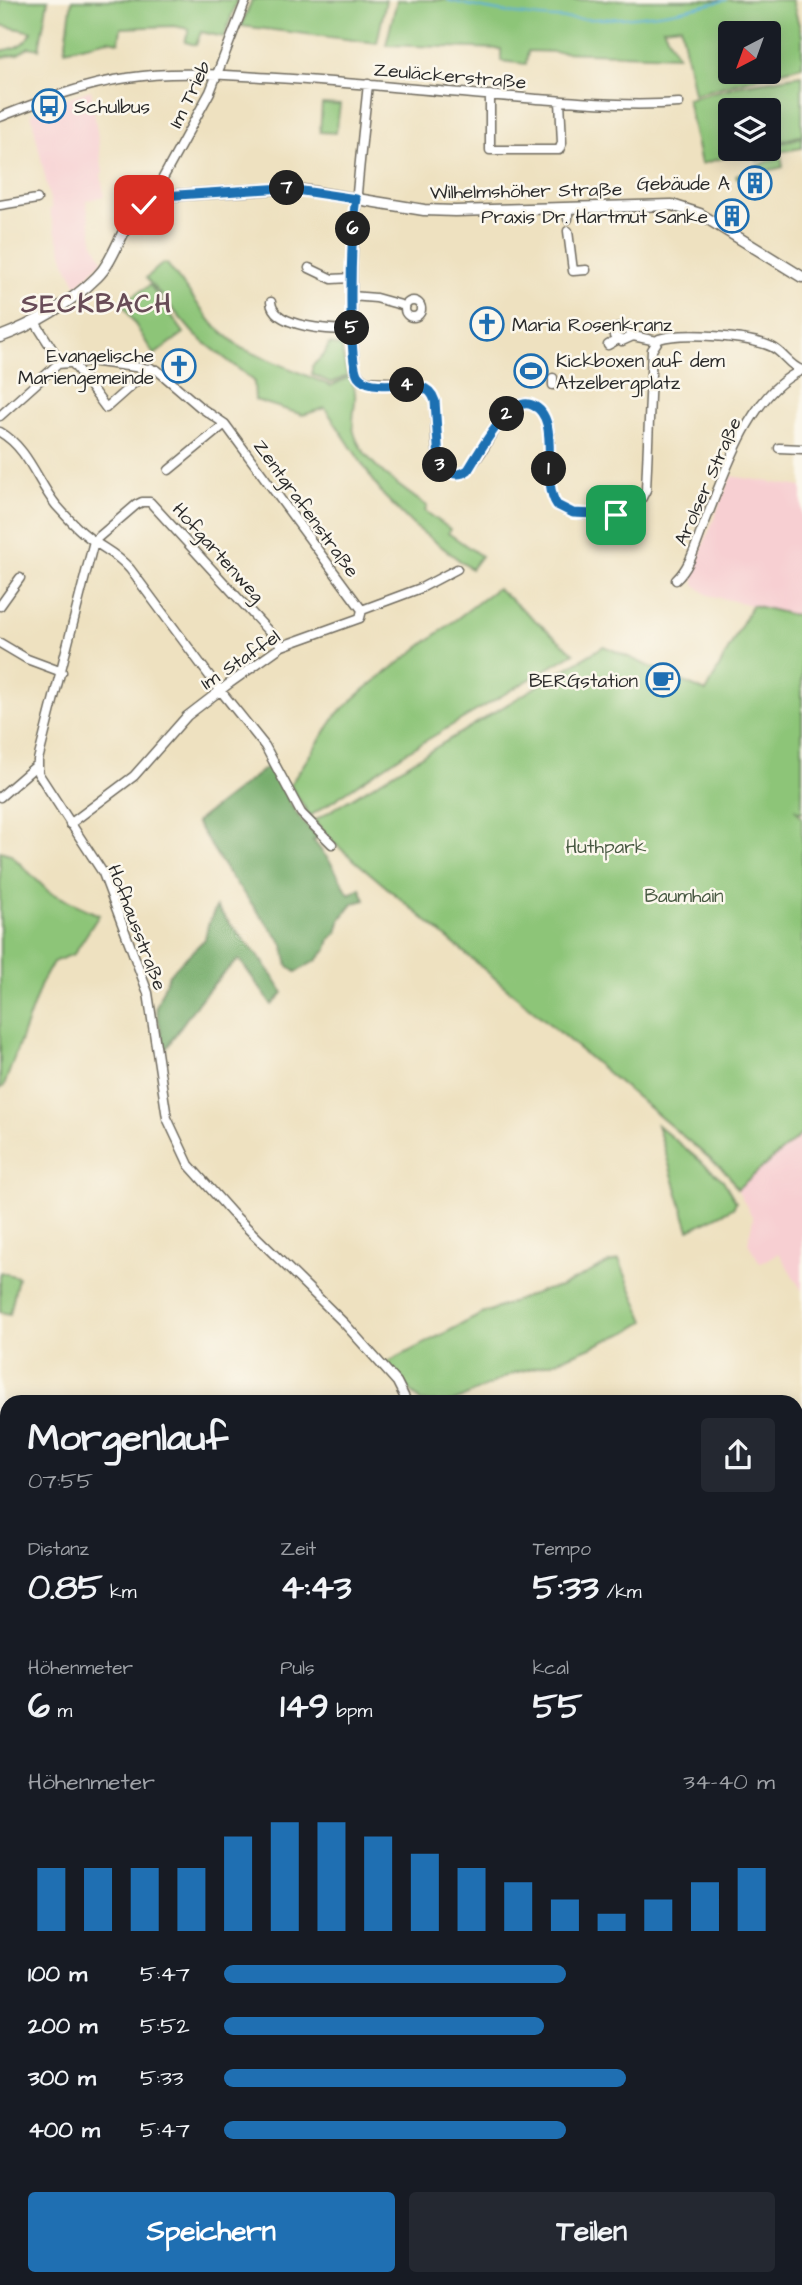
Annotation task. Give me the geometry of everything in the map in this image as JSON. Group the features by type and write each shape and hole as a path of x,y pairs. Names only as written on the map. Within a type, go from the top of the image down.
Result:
{"main road":[{"name":"Wilhelmshöher Straße","path":"152,198 283,188 447,211 672,205 700,214 802,277"},
{"path":"0,337 35,322 95,279 106,265 129,222 152,198"}],"street":[{"name":"Im Trieb","path":"152,198 210,92 246,0"},
{"name":"Zeuläckerstraße","path":"0,117 69,91 101,83 185,72 368,84 613,105 680,103"},
{"path":"368,84 351,278 355,369 360,378 369,382 423,387 432,393 435,401 438,457 445,469 457,474 468,470 506,414 517,405 530,404 541,410 548,426 549,483 554,501 569,512 621,514 640,502 646,490 652,350 657,341 667,336 755,341 775,348 793,366 802,370"},
{"path":"491,95 490,150 559,150 562,143 560,101"},
{"path":"0,205 37,199"},
{"path":"568,208 568,219"},
{"path":"568,231 572,271 586,270"},
{"path":"309,268 332,279 351,278"},
{"path":"351,296 376,298 405,306"},
{"path":"271,302 271,308 276,313 295,323 352,330"},
{"path":"0,416 61,363 35,322"},
{"path":"617,340 614,330 622,326 633,336"},
{"path":"608,345 633,336 657,341"},
{"name":"Zentgrafenstraße","path":"61,363 90,361 151,368 162,373 200,407 225,424 362,610"},
{"path":"72,362 106,408 151,368"},
{"name":"Arolser Straße","path":"676,580 690,560 737,443 764,401 795,373 802,370"},
{"path":"169,470 225,424"},
{"path":"0,432 22,451 45,491 64,514 94,541 116,554 130,569 265,746 298,809 332,844"},
{"path":"779,448 802,449"},
{"name":"Hofgartenweg","path":"94,541 136,505 150,502 282,646"},
{"path":"0,797 37,765 94,541"},
{"name":"Im Staffel","path":"70,824 134,776 187,716 282,646 360,618 362,610 421,588 457,569"},
{"path":"0,606 20,578"},
{"path":"0,643 27,659 62,672"},
{"name":"Hofhausstraße","path":"37,765 41,778 100,867 148,993 167,1118 190,1165 232,1213 352,1331 397,1382 404,1395"}],"shaded area":[{"path":"91,90 104,196 86,201 94,244 103,260 77,286 65,262 49,210 52,209 31,113"},
{"path":"731,476 802,487 802,617 708,595 696,586 693,580 694,568"},
{"path":"802,1134 802,1291 779,1253 760,1263 748,1243 753,1218 737,1189"}],"green space":[{"path":"0,0 48,0 39,49 29,47 18,54 0,58 0,51 19,46 32,32 0,25"},
{"path":"72,0 237,0 224,37 201,32 196,45 185,42 189,29 174,26 121,28 119,42 108,40 65,50"},
{"path":"252,0 386,0 377,43 241,26"},
{"path":"397,0 792,0 802,36 802,66 781,71 781,21 718,21 718,84 733,84 694,94 681,26 663,28 678,56 528,51 526,64 501,61 501,49 386,45"},
{"path":"802,75 802,135 781,141 781,98 718,98 718,159 701,164 687,99 747,84 781,84 781,78"},
{"path":"322,104 340,105 336,133 320,132"},
{"path":"802,137 802,148 781,152 781,143"},
{"path":"781,156 783,167 737,178 736,175 769,161 781,161"},
{"path":"163,263 167,264 213,324 241,348 331,386 349,377 355,394 355,436 361,448 381,471 427,506 425,511 450,529 448,533 481,556 471,569 413,525 383,495 325,408 303,415 255,400 254,381 195,335 146,278"},
{"path":"150,285 184,333 154,355 122,303"},
{"path":"329,344 341,346 347,376 331,383 312,374 312,366 324,355"},
{"path":"497,588 574,653 405,753 310,816 290,785 337,714 365,689"},
{"name":"Huthpark","path":"752,605 802,617 802,812 796,810 802,818 802,1134 737,1189 728,1174 334,843 314,821 604,646 706,692"},
{"path":"272,763 290,803 302,821 318,837 313,840 331,863 349,894 360,888 365,900 354,903 341,918 337,933 317,960 296,972 288,966 283,944 230,876 196,822"},
{"path":"0,851 10,854 49,892 99,915 74,954 53,962 41,984 4,1086 0,1089"},
{"path":"216,907 264,963 283,993 272,1005 239,959 198,1002 165,1051 156,1007 169,974 205,939"},
{"path":"657,1125 723,1180 736,1202 733,1208 689,1230"},
{"path":"619,1260 645,1321 627,1332 552,1363 514,1373 468,1395 415,1395 386,1363 482,1314 541,1291 560,1287"},
{"path":"0,1272 18,1277 10,1314 0,1312"}],"waterway":[{"path":"447,0 518,14 586,19 655,14 726,0"}],"place":[{"name":"Schulbus","path":"49,106"},
{"name":"Gebäude A","path":"755,183"},
{"name":"Praxis Dr. Hartmut Sanke","path":"732,216"},
{"name":"Maria Rosenkranz","path":"487,324"},
{"name":"Evangelische Mariengemeinde","path":"179,366"},
{"name":"Kickboxen auf dem Atzelbergplatz","path":"531,371"},
{"name":"BERGstation","path":"663,680"}],"district":[{"name":"SECKBACH","path":"97,303"}],"route":[{"path":"144,205 152,198 163,196 283,188 356,199 351,278 353,347 355,369 359,376 369,382 423,387 432,393 440,465 453,474 468,470 510,410 517,405 534,405 545,416 548,426 549,483 554,501 560,508 573,513 616,515"}],"park label":[{"name":"Baumhain","path":"684,895"}]}
